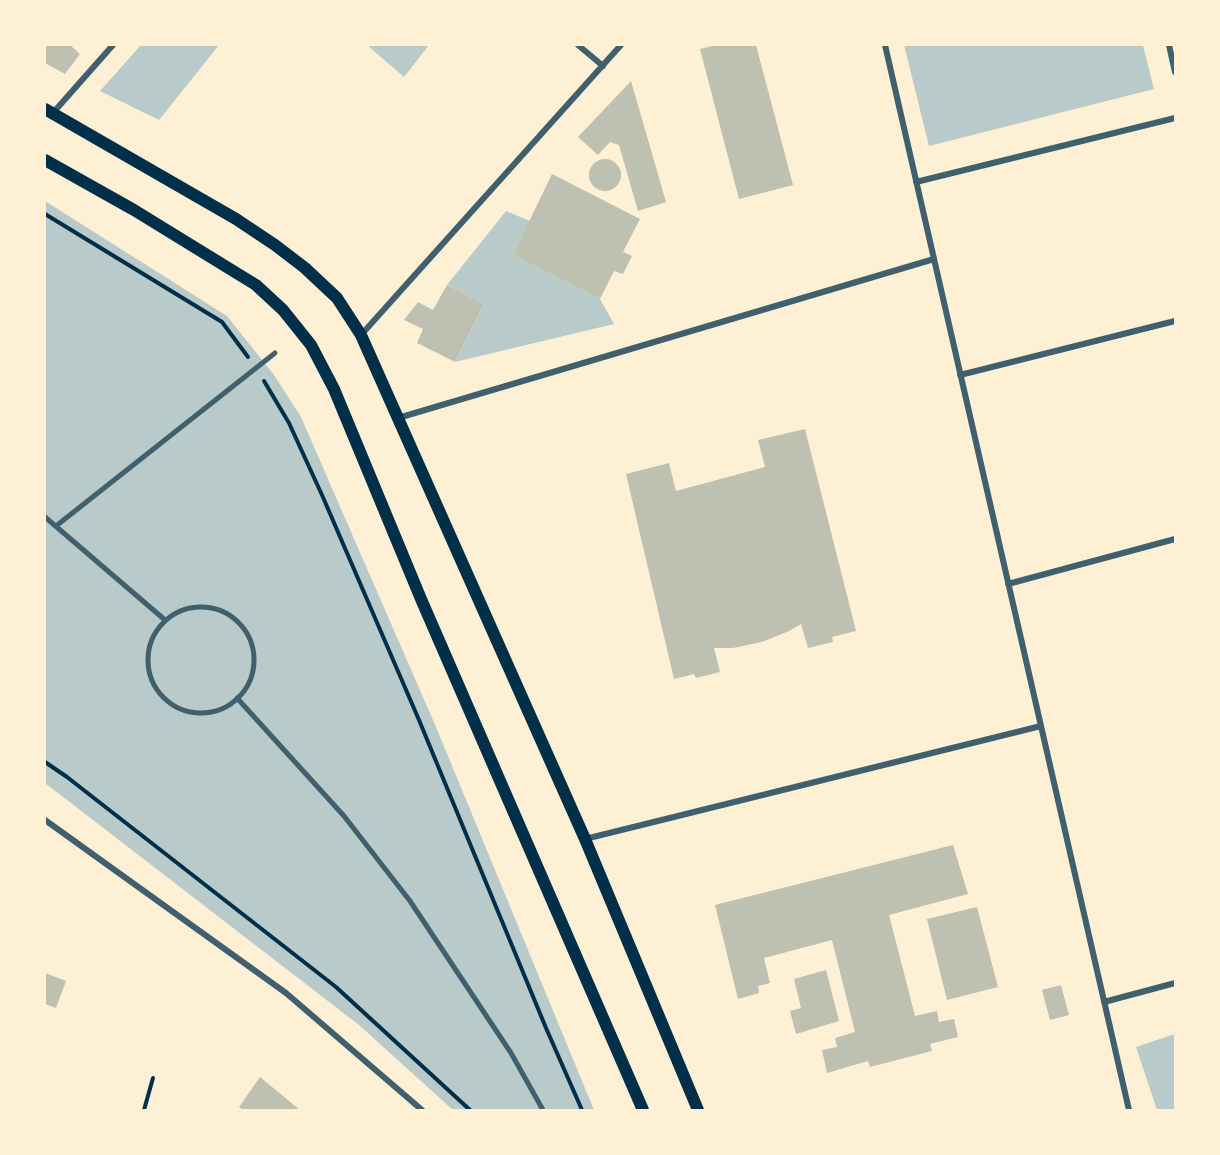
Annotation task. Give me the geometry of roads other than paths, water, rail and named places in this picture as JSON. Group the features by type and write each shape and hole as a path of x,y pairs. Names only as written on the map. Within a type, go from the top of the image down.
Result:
{"main road":[{"path":"49,112 236,219 275,245 305,268 336,297 361,335 585,839 698,1110"},
{"path":"45,160 134,210 256,285 283,310 310,345 338,399 421,599 643,1110"}],"street":[{"path":"49,112 113,45"},
{"path":"578,45 603,66"},
{"path":"361,335 621,45"},
{"path":"885,45 1129,1110"},
{"path":"1169,45 1175,72"},
{"path":"916,182 1175,118"},
{"path":"397,418 934,259"},
{"path":"960,375 1175,321"},
{"path":"56,526 275,353"},
{"path":"45,517 165,620"},
{"path":"1008,584 1175,539"},
{"path":"196,606 212,607 227,613 240,623 249,637 254,653 253,670 248,686 237,698 224,708 207,713 190,712 175,706 161,696 152,682 148,665 148,649 155,633 165,620 180,611 196,606"},
{"path":"237,698 344,816 410,901 512,1053 543,1110"},
{"path":"585,839 1041,726"},
{"path":"45,820 286,993 422,1110"},
{"path":"1104,1002 1175,983"}]}
